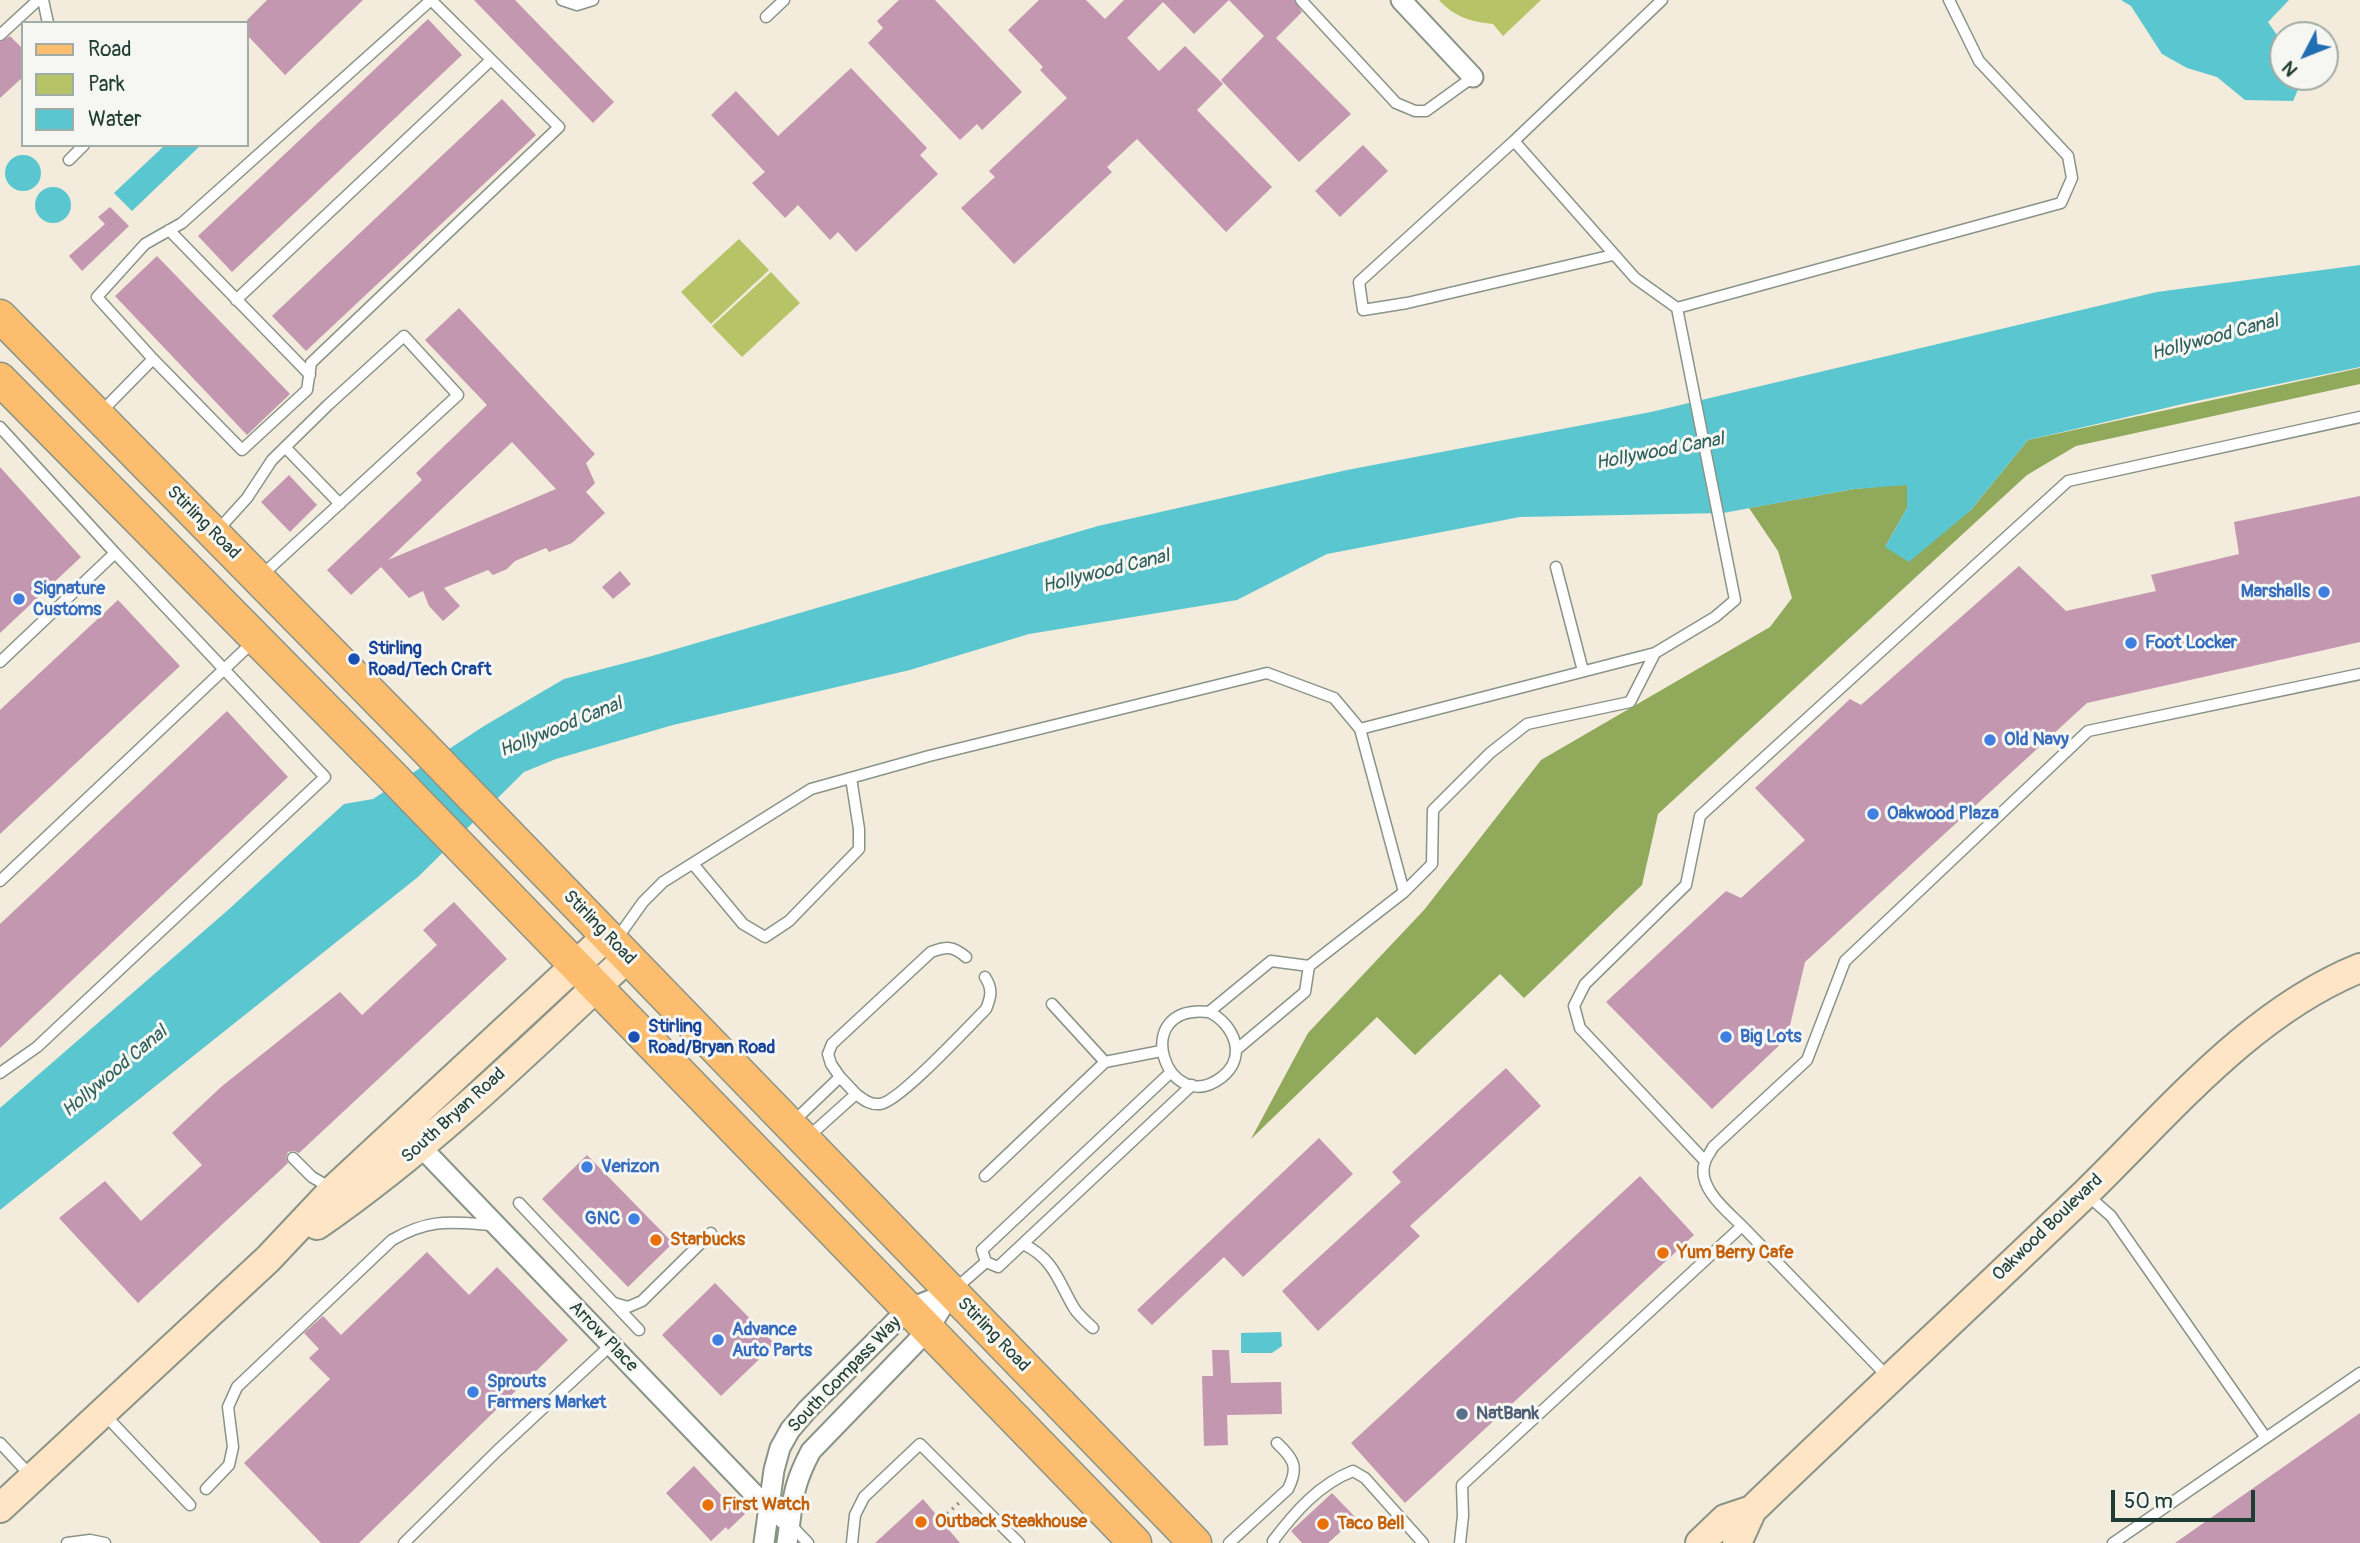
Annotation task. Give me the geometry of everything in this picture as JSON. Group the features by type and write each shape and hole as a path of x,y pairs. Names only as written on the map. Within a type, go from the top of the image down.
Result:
{"main road":[{"name":"Stirling Road","path":"0,316 421,744 1195,1543"},
{"path":"0,379 392,776 1135,1543"},
{"path":"172,553 223,573 258,579"},
{"path":"257,638 273,637 298,644 342,663"}],"street":[{"path":"1401,0 1473,77"},
{"name":"South Bryan Road","path":"346,1193 421,1147 616,945"},
{"name":"Oakwood Boulevard","path":"1737,1543 1752,1510 2233,1049 2289,1005 2333,979 2360,968"},
{"name":"South Bryan Road","path":"0,1508 268,1259 346,1193 585,977"},
{"name":"Arrow Place","path":"421,1147 756,1496 789,1523"},
{"name":"South Compass Way","path":"764,1543 774,1471 780,1448 790,1430 951,1292"},
{"name":"South Compass Way","path":"787,1543 792,1494 811,1451 918,1320 951,1292"},
{"name":"Oakwood Boulevard","path":"1700,1543 1725,1519 1752,1510"}],"lane":[{"path":"0,35 40,0 47,21"},
{"path":"562,0 577,5 593,0"},
{"path":"766,17 784,0"},
{"path":"1301,0 1396,103 1415,111 1426,111 1473,77"},
{"path":"1613,255 1407,303 1363,310 1359,282 1514,141 1662,0"},
{"path":"1677,309 2061,203 2072,178 2068,156 1979,61 1949,0"},
{"path":"431,1 491,60 559,127 312,363 307,390 242,450 97,297 145,244 182,223 431,1"},
{"path":"236,299 491,60"},
{"path":"1360,729 1655,653 1715,617 1735,600 1677,309 1635,278 1514,141"},
{"path":"69,160 82,147"},
{"path":"169,230 310,375"},
{"path":"215,534 247,498 272,460 404,336 458,395 258,579"},
{"path":"98,416 153,359"},
{"path":"1705,1161 1580,1028 1574,1006 1585,984 1686,885 1700,816 2068,481 2360,417"},
{"path":"0,427 325,777 37,1047 0,1073"},
{"path":"285,447 340,503"},
{"path":"0,662 116,553"},
{"path":"1556,567 1583,671"},
{"path":"0,881 257,638"},
{"path":"1236,1050 1305,992 1309,966 1404,892 1432,864 1433,810 1490,753 1527,724 1630,702 1655,653"},
{"path":"616,945 643,902 663,882 811,789 929,756 1267,673 1334,698 1360,729 1404,892"},
{"path":"1889,1379 1717,1200 1707,1186 1704,1172 1705,1161 1713,1147 1807,1059 1845,961 2088,731 2360,674"},
{"path":"693,864 743,925 765,937 789,921 859,849 851,778"},
{"path":"966,957 954,948 944,947 931,952 832,1044 828,1054 831,1064 856,1094 870,1104 883,1104 900,1093 986,1009 992,996 985,977"},
{"path":"1209,1012 1271,961 1309,966"},
{"path":"1052,1004 1105,1062"},
{"path":"1197,1011 1209,1012 1228,1026 1234,1037 1236,1050 1234,1062 1227,1073 1205,1086 1192,1086 1180,1081 1170,1073 1161,1051 1167,1028 1175,1019 1185,1013 1197,1011"},
{"path":"985,1176 1105,1062 1161,1051"},
{"path":"1170,1073 982,1250 986,1262 998,1267 1192,1086"},
{"path":"798,1133 840,1077"},
{"path":"798,1133 856,1094"},
{"path":"293,1158 312,1177 346,1193"},
{"path":"2085,1193 2111,1216 2266,1438"},
{"path":"519,1203 639,1330"},
{"path":"206,1489 229,1465 233,1447 228,1407 237,1387 391,1240 413,1228 446,1222 496,1226"},
{"path":"1460,1543 1462,1485 1742,1226"},
{"path":"614,1303 628,1307 642,1301 711,1233"},
{"path":"1023,1244 1037,1251 1051,1265 1076,1311 1093,1328"},
{"path":"951,1292 986,1262"},
{"path":"404,1543 497,1451 611,1345"},
{"path":"2113,1543 2360,1373"},
{"path":"102,1413 190,1505"},
{"path":"0,1443 33,1478"},
{"path":"1229,1543 1288,1489 1293,1478 1294,1463 1277,1443"},
{"path":"852,1543 855,1515 864,1497 920,1444 1018,1543"},
{"path":"1275,1543 1273,1541 1291,1517 1333,1478 1353,1471 1365,1478 1423,1543"},
{"path":"789,1523 808,1543"},
{"path":"67,1543 90,1540 105,1543"}],"path":[{"path":"947,1514 961,1500"}],"green space":[{"path":"1439,0 1541,0 1503,36 1493,24 1464,18"},
{"path":"739,239 769,270 711,324 681,292"},
{"path":"771,272 800,303 742,357 712,326"},
{"path":"2360,368 2360,384 2076,446 2027,475 1658,814 1642,885 1524,998 1500,974 1415,1055 1377,1017 1251,1139 1308,1033 1424,910 1541,760 1770,627 1792,598 1778,551 1749,508 1854,489 1907,484 1907,508 1885,547 1970,511 2028,440"}],"water":[{"path":"2121,0 2289,0 2268,22 2269,91 2297,91 2293,101 2245,100 2217,77 2187,68 2162,54 2131,6"},
{"path":"163,147 199,147 132,211 114,193"},
{"path":"23,155 36,160 41,173 36,186 23,191 10,186 5,173 10,160"},
{"path":"53,187 66,192 71,205 66,218 53,223 40,218 35,205 40,192"},
{"name":"Hollywood Canal","path":"2360,265 2360,367 2028,440 1970,511 1909,562 1885,547 1907,508 1907,485 1854,489 1723,513 1520,517 1327,554 1237,600 1029,634 910,670 673,725 556,759 524,772 418,877 0,1210 0,1108 228,910 344,804 373,799 484,726 564,679 652,656 1098,526 1347,470 1651,412 2157,292"},
{"path":"1281,1332 1282,1346 1272,1353 1241,1353 1241,1333"}],"building":[{"path":"267,0 363,0 285,75 248,36 247,20"},
{"path":"474,0 515,0 614,102 593,123"},
{"path":"899,0 935,0 1022,92 982,130 977,124 960,140 868,43 883,28 877,21"},
{"path":"1039,0 1086,0 1105,19 1124,0 1229,0 1194,34 1163,2 1127,38 1159,71 1185,46 1223,84 1197,110 1272,187 1226,232 1137,139 1107,167 1112,172 1014,264 961,208 995,177 989,171 1067,98 1040,70 1043,67 1008,30"},
{"path":"1229,0 1294,0 1302,12 1276,38 1351,114 1299,162 1221,80 1264,36"},
{"path":"428,19 462,55 232,272 198,236"},
{"path":"10,36 21,47 21,79 0,98 0,42"},
{"path":"851,68 927,148 920,155 938,174 856,252 838,232 830,240 798,205 785,218 752,183 765,172 711,115 736,91 778,136"},
{"path":"502,99 536,135 306,351 272,316"},
{"path":"1363,145 1388,171 1340,217 1315,191"},
{"path":"110,207 129,226 82,271 69,256 105,224 98,217"},
{"path":"157,256 290,394 247,435 115,296"},
{"path":"459,308 595,454 586,463 595,483 586,492 605,513 572,543 549,552 546,548 515,561 507,569 493,575 488,570 444,588 460,606 443,621 429,606 423,591 409,598 381,567 351,595 327,570 422,480 416,473 487,405 425,340","holes":["512,442 556,489 388,560"]},
{"path":"0,467 81,557 0,633"},
{"path":"289,475 317,505 290,532 261,502"},
{"name":"Oakwood Plaza","path":"2360,496 2360,642 2087,703 1805,962 1787,1038 1712,1109 1606,1002 1726,891 1741,898 1805,840 1755,788 1850,699 1861,705 2019,566 2066,611 2156,591 2151,575 2239,554 2234,522"},
{"path":"620,571 631,584 613,599 602,587"},
{"path":"118,600 180,666 0,834 0,710"},
{"path":"227,711 288,777 0,1048 0,924"},
{"path":"454,902 507,959 299,1153 288,1152 288,1163 138,1303 59,1218 105,1181 141,1221 202,1165 172,1133 221,1087 340,992 362,1015 437,945 423,930"},
{"path":"1506,1068 1541,1106 1410,1226 1420,1236 1318,1331 1282,1291 1401,1182 1392,1172"},
{"path":"1319,1138 1353,1174 1243,1277 1224,1257 1152,1325 1137,1310"},
{"path":"587,1155 673,1243 628,1287 542,1199"},
{"path":"1640,1176 1694,1235 1405,1503 1351,1443"},
{"path":"427,1252 469,1295 497,1267 568,1340 359,1543 321,1543 244,1463 330,1379 309,1358 319,1349 304,1333 323,1316 341,1335"},
{"name":"Advance Auto Parts","path":"715,1283 775,1344 721,1396 662,1335"},
{"path":"1212,1350 1229,1350 1231,1383 1281,1382 1282,1414 1227,1415 1228,1445 1204,1446 1202,1376 1213,1376"},
{"path":"2360,1413 2360,1543 2175,1543 2279,1470"},
{"name":"First Watch","path":"694,1466 723,1497 726,1493 745,1514 711,1541 666,1493"},
{"name":"Taco Bell","path":"1332,1493 1356,1518 1328,1543 1302,1543 1291,1531"},
{"name":"Outback Steakhouse","path":"923,1499 960,1543 875,1543"}],"place":[{"name":"Marshalls","path":"2324,592"},
{"name":"Signature Customs","path":"19,599"},
{"name":"Foot Locker","path":"2131,643"},
{"name":"Stirling Road/Tech Craft","path":"354,659"},
{"name":"Old Navy","path":"1990,740"},
{"name":"Oakwood Plaza","path":"1873,814"},
{"name":"Stirling Road/Bryan Road","path":"634,1037"},
{"name":"Big Lots","path":"1726,1037"},
{"name":"Verizon","path":"587,1167"},
{"name":"GNC","path":"634,1219"},
{"name":"Starbucks","path":"656,1240"},
{"name":"Yum Berry Cafe","path":"1663,1253"},
{"name":"Advance Auto Parts","path":"718,1340"},
{"name":"Sprouts Farmers Market","path":"473,1392"},
{"name":"NatBank","path":"1462,1414"},
{"name":"First Watch","path":"708,1505"},
{"name":"Outback Steakhouse","path":"921,1522"},
{"name":"Taco Bell","path":"1323,1524"}]}
